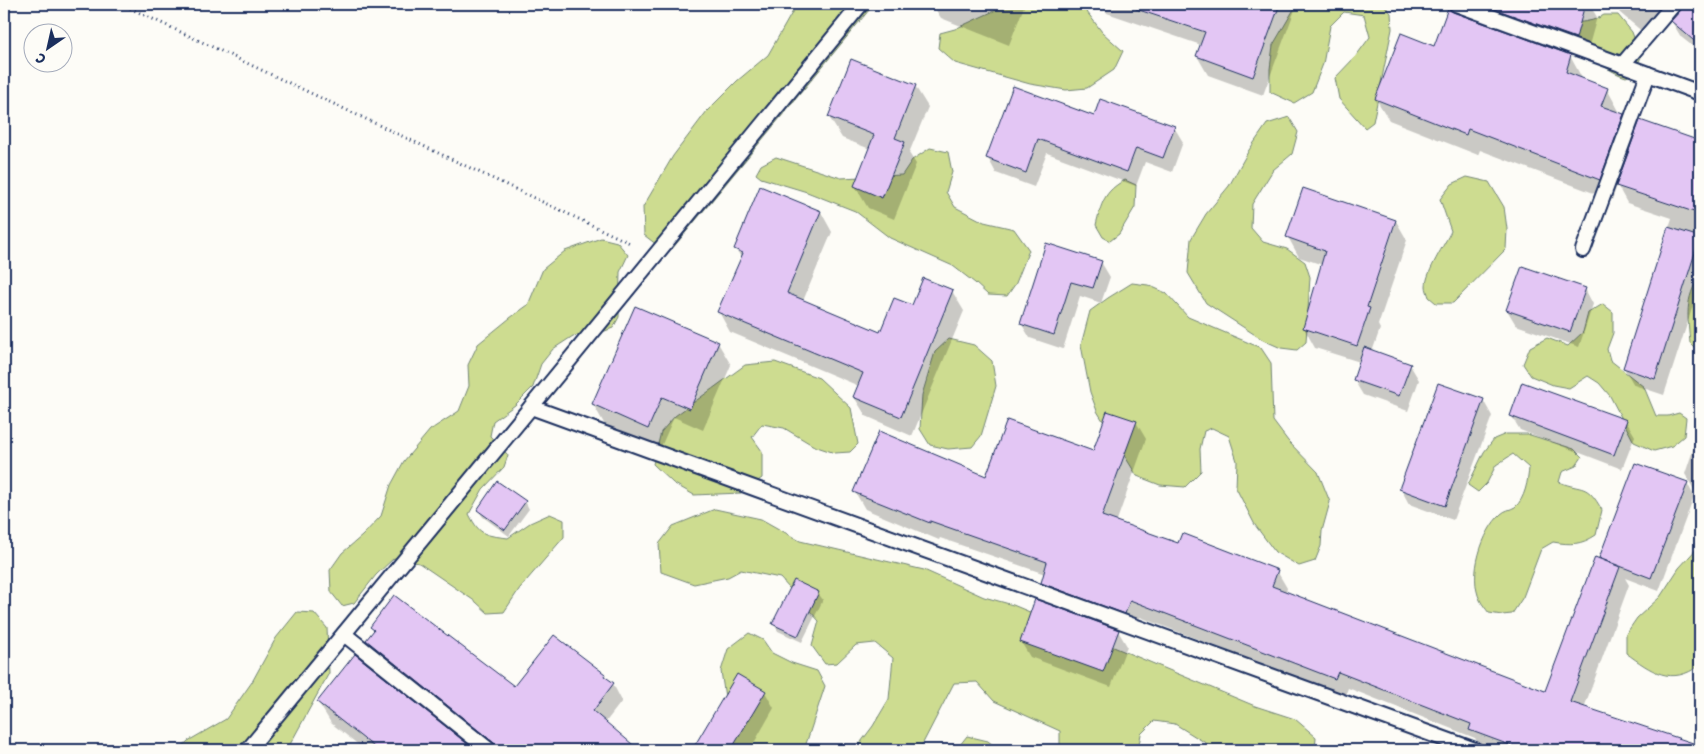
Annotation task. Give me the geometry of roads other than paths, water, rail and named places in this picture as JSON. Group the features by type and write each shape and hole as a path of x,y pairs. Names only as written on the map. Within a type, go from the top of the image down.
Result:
{"lane":[{"path":"248,750 531,408 861,4"},
{"path":"1456,4 1700,93"},
{"path":"1622,65 1674,4"},
{"path":"1583,250 1648,74"},
{"path":"531,408 1475,750"},
{"path":"344,634 490,750"}]}
